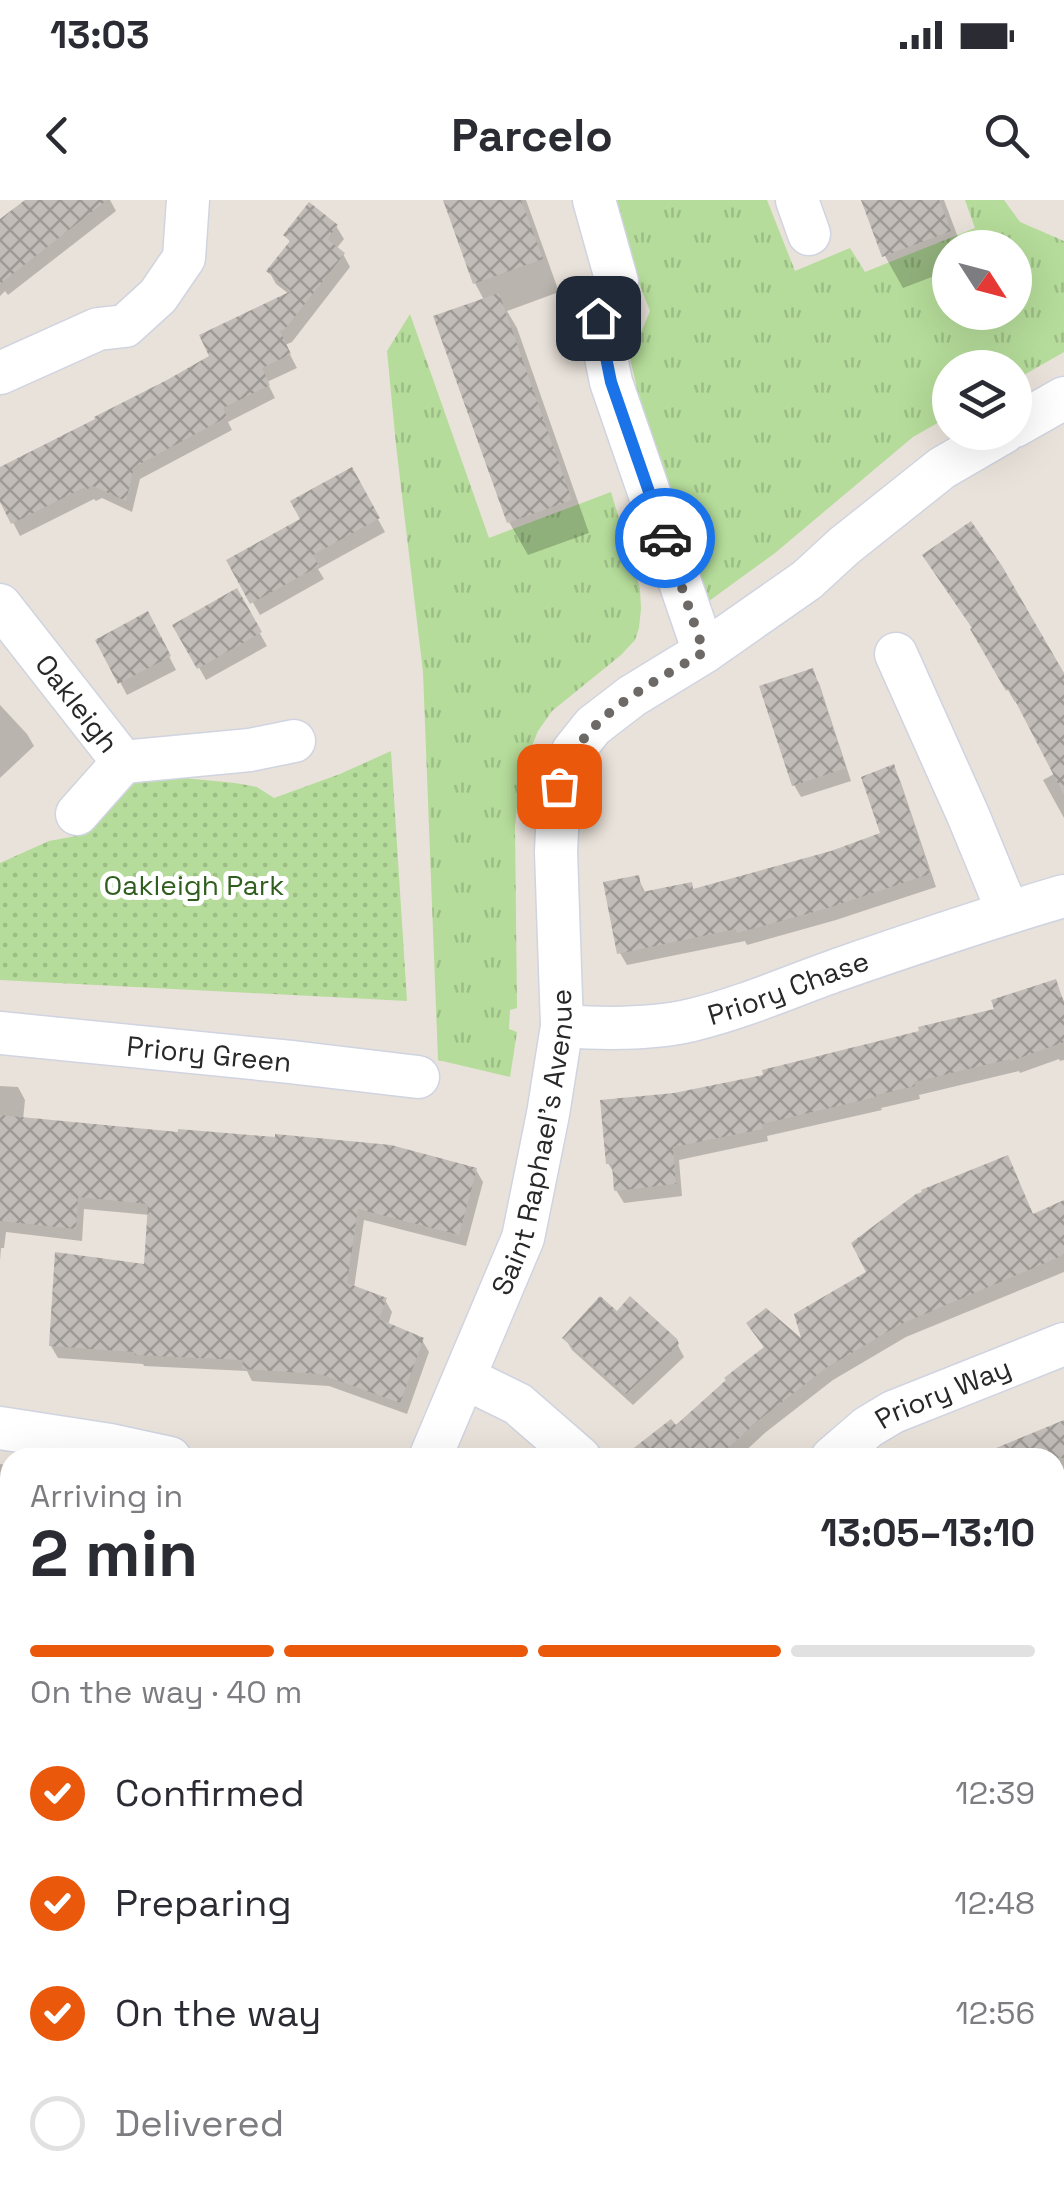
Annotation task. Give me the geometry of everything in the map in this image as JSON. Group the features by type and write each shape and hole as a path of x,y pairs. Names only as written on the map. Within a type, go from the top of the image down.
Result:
{"street":[{"path":"0,373 98,329 126,326 158,296 184,258 188,200"},
{"path":"594,200 618,282 598,318 611,382 704,652"},
{"path":"1032,416 1064,398"},
{"name":"Saint Raphael's Avenue","path":"434,1448 523,1238 548,1114 562,1026 556,852 559,786 573,751 592,726 807,580 942,468 973,450"},
{"name":"Oakleigh","path":"0,606 123,762 250,750 294,741"},
{"path":"896,654 1008,912"},
{"path":"77,814 123,762"},
{"name":"Priory Chase","path":"562,1026 647,1027 689,1021 1064,896"},
{"name":"Priory Green","path":"0,1032 418,1077"},
{"name":"Priory Way","path":"844,1448 893,1412 1064,1344"},
{"path":"465,1378 518,1404 569,1448"},
{"path":"0,1428 124,1448"}],"green space":[{"path":"615,200 767,200 795,271 850,248 865,272 932,245 932,330 1032,330 1032,230 970,230 975,228 965,200 1004,200 1020,222 1064,241 1064,352 1032,370 1032,350 932,350 932,426 913,437 775,553 709,601 653,458 630,358 650,311 622,240"},
{"path":"410,314 489,538 611,492 640,589 635,640 552,711 538,731 519,785 515,827 517,1008 510,1010 509,1029 517,1032 510,1077 438,1060 423,672 387,351"},
{"name":"Oakleigh Park","path":"391,751 407,1001 0,980 0,863 49,841 87,834 143,774 257,787 274,798"}],"building":[{"path":"25,200 107,200 0,284 0,219"},
{"path":"443,200 521,200 543,259 473,284"},
{"path":"861,200 939,200 951,230 932,230 932,238 882,257"},
{"path":"309,202 338,225 327,239 345,253 280,331 291,354 262,368 270,385 223,408 227,417 134,467 126,501 93,486 86,490 85,487 11,524 0,502 0,467 209,356 199,335 291,291 266,271 290,241 283,235"},
{"path":"499,293 572,500 507,523 433,316"},
{"path":"352,467 380,518 313,555 319,566 250,604 226,560 300,519 290,501"},
{"path":"971,521 1064,673 1064,795 1009,689 1006,691 972,628 922,555"},
{"path":"237,588 262,632 197,669 172,625"},
{"path":"148,611 171,656 118,684 95,640"},
{"path":"813,668 846,768 792,786 759,686"},
{"path":"894,764 930,874 737,933 736,929 617,954 603,882 639,875 642,892 692,882 693,889 831,851 880,833 861,777"},
{"path":"1056,979 1064,1003 1064,1042 1011,1061 914,1082 915,1086 876,1097 762,1124 763,1129 673,1147 676,1184 614,1191 612,1164 606,1164 600,1100 674,1093 763,1075 762,1070 994,1009 991,1000"},
{"path":"0,1115 178,1132 275,1134 391,1145 477,1168 459,1235 358,1209 347,1283 387,1298 379,1319 424,1338 400,1403 320,1374 242,1369 243,1360 49,1346 55,1252 144,1264 148,1204 78,1197 76,1229 0,1221"},
{"path":"1008,1155 1033,1214 1064,1200 1064,1255 899,1325 826,1368 728,1448 634,1448 671,1419 676,1425 724,1378 764,1347 746,1323 766,1308 801,1338 794,1314 866,1272 851,1243 921,1190"},
{"path":"600,1296 617,1311 630,1296 679,1344 626,1394 562,1338"},
{"path":"1064,1420 1064,1448 996,1448"}],"way so far":[{"path":"559,786 573,751 592,726 704,652 665,538"}],"route":[{"path":"598,318 611,382 665,538"}]}
